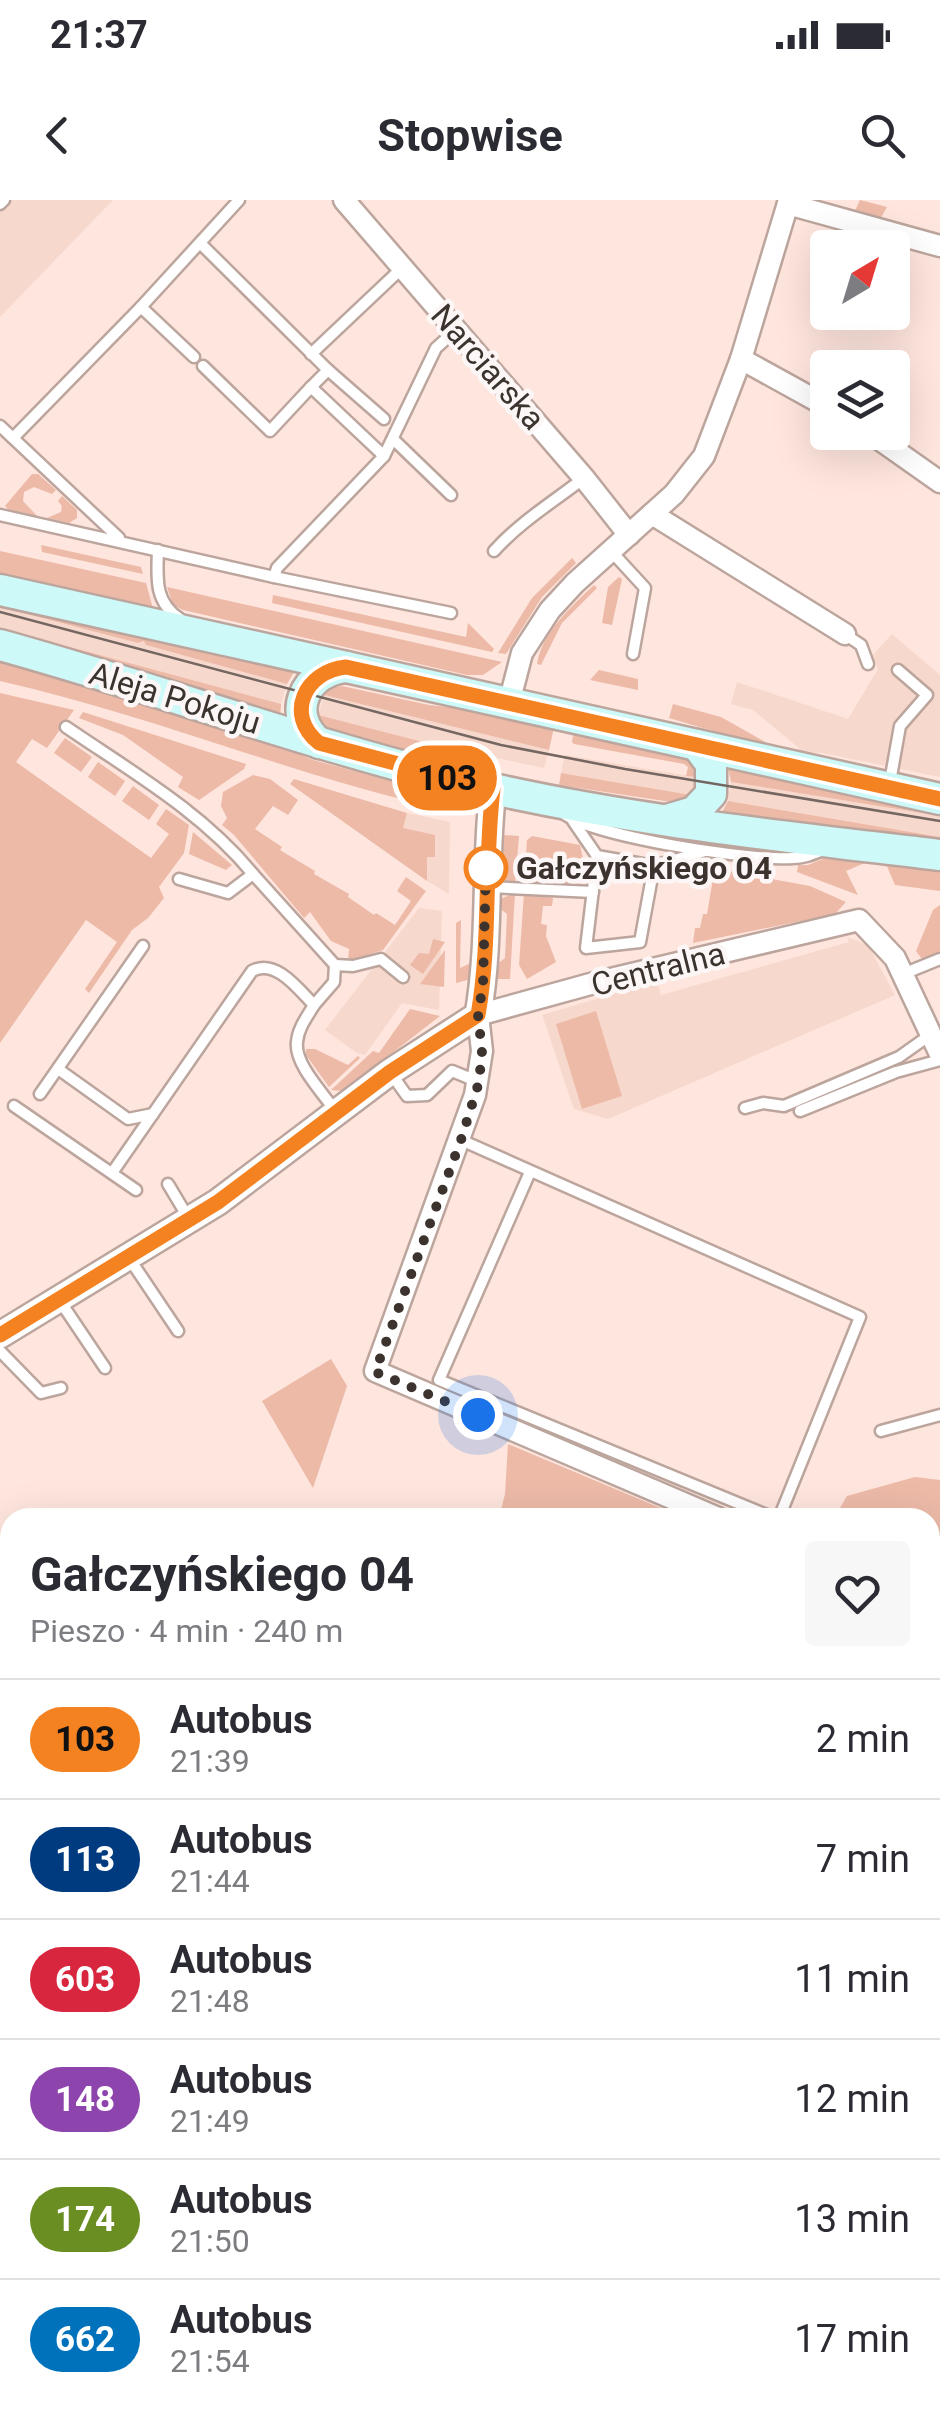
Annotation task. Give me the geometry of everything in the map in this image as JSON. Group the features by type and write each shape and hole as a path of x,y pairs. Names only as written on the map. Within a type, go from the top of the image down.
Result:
{"main road":[{"name":"Aleja Pokoju","path":"0,590 940,799"},
{"name":"Aleja Pokoju","path":"0,646 319,743 493,789 664,820 940,855"},
{"path":"319,743 305,726 300,710 303,694 319,674 346,667"},
{"path":"664,820 688,815 704,805 711,794 710,764 697,745"}],"street":[{"name":"Narciarska","path":"344,200 629,535"},
{"path":"509,703 522,653 562,596 683,484 704,456 741,359 789,202 940,246"},
{"path":"741,359 810,398"},
{"path":"895,450 940,482"},
{"path":"652,514 845,634"},
{"path":"493,789 483,985 478,1015 482,1051 479,1082 375,1372 695,1508"},
{"name":"Centralna","path":"0,1335 190,1220 255,1176 390,1072 478,1015 859,920 888,950 903,974"},
{"path":"903,974 937,1049"}],"lane":[{"path":"13,438 239,200"},
{"path":"200,243 311,354 384,420"},
{"path":"311,354 402,268"},
{"path":"141,307 270,431 328,370"},
{"path":"274,577 277,568 384,456 436,348 456,330"},
{"path":"311,387 384,456"},
{"path":"0,426 121,540"},
{"path":"394,440 451,495"},
{"path":"494,551 516,526 584,478"},
{"path":"0,515 274,577 451,612"},
{"path":"158,550 156,582 162,602 174,616 211,637"},
{"path":"612,551 645,588 633,654"},
{"path":"845,634 861,644 868,664"},
{"path":"889,788 900,726 926,695 898,670"},
{"path":"66,727 191,813 228,844 335,966 334,982 299,1031 296,1047 337,1113"},
{"path":"546,800 572,820 600,831 710,850 794,858 841,843"},
{"path":"572,820 597,856 586,948 640,942 654,866"},
{"path":"597,856 654,866 710,850"},
{"path":"179,879 228,893 253,874"},
{"path":"486,887 593,892"},
{"path":"40,1094 143,946"},
{"path":"335,966 381,959 403,977"},
{"path":"903,974 940,959"},
{"path":"112,1173 252,972 260,967 269,968 287,979 314,1006"},
{"path":"745,1108 763,1103 784,1106 898,1058 937,1049"},
{"path":"800,1111 937,1049"},
{"path":"58,1069 128,1118 152,1114"},
{"path":"390,1072 408,1096 426,1095 452,1071 479,1082"},
{"path":"14,1106 136,1190"},
{"path":"461,1140 860,1317 781,1508"},
{"path":"530,1172 439,1380 753,1508"},
{"path":"168,1184 190,1220"},
{"path":"128,1257 178,1330"},
{"path":"60,1300 105,1368"},
{"path":"0,1351 41,1393 61,1388"},
{"path":"881,1430 940,1414"}],"shaded area":[{"path":"0,200 113,200 0,317"},
{"path":"860,200 887,207 879,221 852,217"},
{"path":"32,474 38,474 56,490 52,494 34,487 24,492 23,501 38,517 10,511 5,506"},
{"path":"62,496 77,510 77,518 69,523 47,518 61,512 58,501"},
{"path":"41,545 141,567 143,574 42,552"},
{"path":"0,551 146,583 154,612 0,579"},
{"path":"572,558 576,563 542,597 506,654 498,653 532,598"},
{"path":"619,577 622,579 612,625 602,623 608,587"},
{"path":"594,585 597,588 562,623 541,665 537,664 551,630"},
{"path":"167,587 502,662 483,675 467,675 183,610 173,605"},
{"path":"273,595 466,637 468,623 494,649 492,652 272,603"},
{"path":"0,600 297,667 287,684 146,645 144,641 138,643 0,607"},
{"path":"0,607 138,643 145,641 146,645 287,684 281,704 0,628"},
{"path":"0,628 281,704 280,720 0,635"},
{"path":"892,634 940,675 940,777 822,753 799,752 753,710 731,704 737,682 848,719 878,669 873,655"},
{"path":"0,656 241,729 313,760 450,797 469,811 416,803 357,787 103,708 0,681"},
{"path":"599,670 638,679 638,690 590,680"},
{"path":"342,686 429,705 555,723 549,750 324,695 330,688"},
{"path":"0,693 74,710 47,748 32,739 16,762 151,858 169,834 156,824 166,809 189,825 184,853 159,887 164,898 132,930 89,993 85,989 117,942 86,920 0,1043"},
{"path":"324,695 549,750 544,768 318,715"},
{"path":"673,704 721,717 783,752 669,718"},
{"path":"83,712 246,764 199,800 178,787 183,777 123,735 79,718"},
{"path":"318,715 431,744 427,762 330,732"},
{"path":"574,728 689,758 695,767 695,777 686,776 688,767 684,764 574,744"},
{"path":"65,738 92,757 81,772 54,753"},
{"path":"565,755 695,777 694,790 691,795 561,773"},
{"path":"98,762 125,781 115,796 88,777"},
{"path":"727,763 940,808 940,816 731,782"},
{"path":"561,773 691,795 671,802 559,785"},
{"path":"253,775 270,779 298,800 288,815 273,806 255,829 374,915 395,925 411,901 397,891 406,877 426,891 383,950 348,961 349,949 331,941 310,912 304,918 222,825 227,818 221,806 223,792"},
{"path":"294,779 407,813 403,828 435,835 435,857 427,857 427,881 290,784"},
{"path":"731,782 940,816 940,837 728,801"},
{"path":"133,786 159,805 149,820 122,801"},
{"path":"728,801 940,837 940,845 720,816"},
{"path":"407,813 450,822 449,894 427,881 427,856 403,828"},
{"path":"590,817 803,851 790,854 688,843 638,833"},
{"path":"193,832 232,865 226,870 189,854"},
{"path":"503,835 519,836 515,883 509,883 500,874"},
{"path":"532,836 580,845 584,863 571,861 568,885 524,883 527,840"},
{"path":"830,856 879,857 846,871 858,895 797,872 798,865"},
{"path":"883,857 940,865 940,891 895,885"},
{"path":"685,866 810,886 846,902 835,914 693,943 695,928 700,928 703,914 707,914 713,879 692,875 694,868"},
{"path":"515,893 510,979 498,979 497,964 505,958 507,914 499,908 500,899"},
{"path":"524,893 553,898 552,906 543,906 541,924 547,925 546,936 556,962 527,979 519,965"},
{"path":"940,905 940,954 924,962 916,951 933,910"},
{"path":"419,908 442,911 439,1010 402,1003 365,1055 357,1053 325,1030"},
{"path":"461,920 460,968 471,963 471,979 456,983 456,923"},
{"path":"847,937 868,945 895,995 608,1119 574,1109 542,1015 657,981 661,995 849,942"},
{"path":"433,939 445,942 423,974 410,965 419,953 429,954"},
{"path":"445,950 444,987 420,984"},
{"path":"410,1009 440,1016 343,1091 331,1090 373,1051 379,1053"},
{"path":"596,1011 622,1096 582,1109 556,1024"},
{"path":"306,1049 315,1049 348,1065 360,1058 329,1087 306,1055"},
{"path":"331,1359 347,1386 313,1488 262,1401"},
{"path":"508,1444 661,1508 502,1508"},
{"path":"915,1477 940,1480 940,1508 840,1508 847,1496"}],"tram line":[{"path":"0,612 501,745 940,821"}],"bus line":[{"name":"103","path":"0,1335 218,1202 390,1072 478,1015 483,985 493,789 319,743 308,733 300,704 319,674 346,667 940,799"}],"place":[{"name":"Gałczyńskiego 04","path":"486,868"}],"route":[{"path":"478,1415 375,1372 479,1082 482,1051 478,1015 483,985 486,868"}]}
